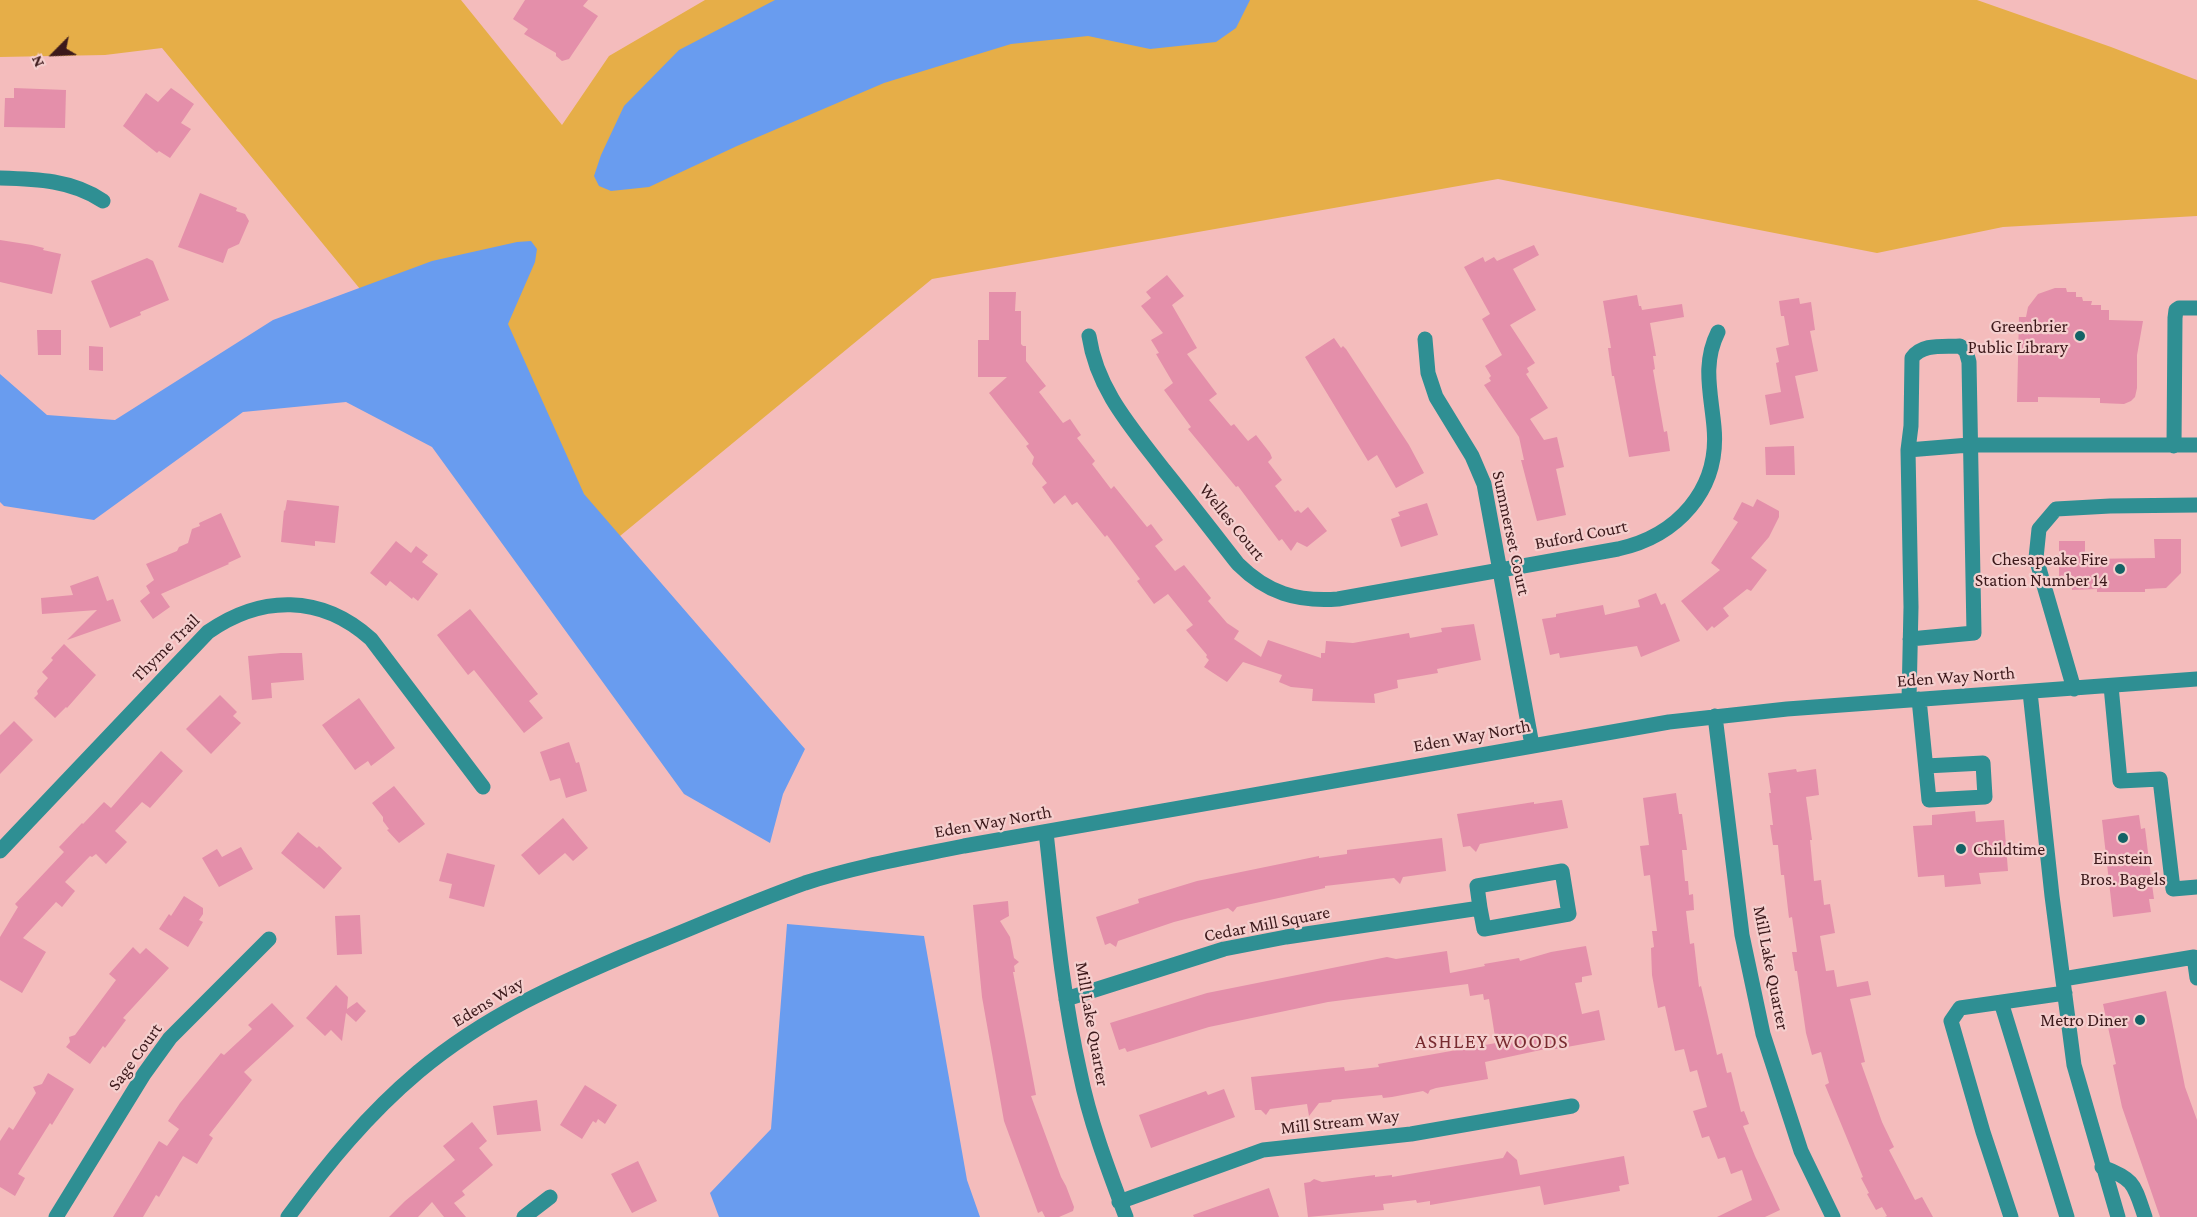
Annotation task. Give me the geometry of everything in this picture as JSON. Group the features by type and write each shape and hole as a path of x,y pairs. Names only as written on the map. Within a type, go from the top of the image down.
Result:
{"street":[{"path":"0,178 52,181 75,186 103,201"},
{"path":"2174,446 2176,310 2197,308"},
{"name":"Buford Court","path":"1501,569 1636,545 1676,523 1690,508 1702,490 1710,469 1714,447 1708,364 1710,351 1718,332"},
{"name":"Welles Court","path":"1089,336 1091,351 1102,381 1118,410 1238,564 1251,577 1288,596 1317,600 1338,599 1501,569"},
{"name":"Summerset Court","path":"1425,339 1428,373 1436,397 1472,456 1484,484 1532,745"},
{"path":"1910,639 1974,633 1969,362 1966,351 1960,346 1924,348 1916,352 1912,358 1911,426 1908,450 1910,639 1914,699 1926,766"},
{"path":"1908,450 1969,445 2197,446"},
{"path":"2074,688 2036,558 2039,529 2056,509 2197,505"},
{"name":"Thyme Trail","path":"0,851 208,632 237,615 275,605 307,606 330,612 356,625 371,639 483,787"},
{"name":"Eden Way North","path":"764,899 806,883 863,867 1532,745 1715,716 2197,679"},
{"path":"2111,686 2120,781 2160,779 2174,889 2197,887"},
{"path":"2030,692 2052,896 2074,1065 2118,1217"},
{"name":"Mill Lake Quarter","path":"1715,716 1742,935 1763,1034 1801,1151 1833,1217"},
{"name":"Mill Lake Quarter","path":"1047,832 1066,999 1080,1073 1093,1126 1126,1217"},
{"path":"1562,871 1569,914 1484,929 1480,908 1477,886 1562,871"},
{"name":"Edens Way","path":"288,1217 318,1175 387,1099 420,1070 487,1022 521,1002 574,977 764,899"},
{"name":"Cedar Mill Square","path":"1066,999 1224,950 1286,937 1480,908"},
{"name":"Sage Court","path":"56,1217 144,1074 170,1038 269,939"},
{"path":"2011,1217 1983,1132 1951,1021 1960,1008 2001,1002 2194,957 2197,978"},
{"path":"2001,1002 2067,1217"},
{"name":"Mill Stream Way","path":"1119,1202 1263,1149 1411,1134 1572,1106"},
{"path":"2102,1167 2124,1175 2135,1186 2145,1217"},
{"path":"524,1217 550,1197"}],"shaded area":[{"path":"0,0 461,0 562,125 609,56 705,0 1977,0 2197,80 2197,216 2003,227 1877,253 1498,179 932,279 586,564 162,48 105,55 0,57"}],"water":[{"path":"775,0 1250,0 1236,28 1216,42 1150,49 1088,36 1011,44 884,83 737,146 649,187 611,191 599,186 594,176 601,155 624,106 679,50"},
{"path":"531,241 537,249 535,262 508,324 584,494 805,749 783,794 770,843 684,794 432,447 346,402 243,412 94,520 4,506 0,502 0,374 47,415 115,420 273,320 432,261"},
{"path":"787,924 924,936 967,1180 980,1217 719,1217 710,1193 771,1129"}],"building":[{"path":"525,0 588,0 583,6 598,16 569,59 562,61 556,53 524,34 528,29 513,19"},
{"path":"14,88 66,90 65,128 4,127 5,98 14,98"},
{"path":"171,88 194,104 181,123 191,129 170,158 159,151 157,153 123,126 146,93 158,102"},
{"path":"200,193 237,208 236,211 245,214 249,221 239,244 228,249 223,263 178,247"},
{"path":"0,240 32,245 61,254 52,294 0,282"},
{"path":"1534,245 1539,255 1513,269 1536,310 1510,325 1535,363 1527,368 1529,372 1526,374 1548,408 1530,419 1544,440 1557,437 1564,467 1556,469 1566,515 1537,521 1521,460 1524,460 1519,437 1484,385 1491,381 1489,378 1491,376 1485,366 1502,355 1482,319 1490,314 1464,267 1483,257 1485,262 1494,257 1497,261"},
{"path":"147,258 153,261 169,300 110,328 91,281"},
{"path":"1167,275 1184,296 1172,305 1197,348 1187,354 1217,394 1209,400 1231,426 1234,424 1248,441 1256,435 1270,453 1272,458 1268,462 1282,480 1275,486 1295,512 1298,510 1301,513 1308,507 1327,531 1307,547 1297,542 1291,551 1282,539 1279,541 1238,486 1236,487 1188,429 1191,427 1164,390 1173,383 1156,354 1159,353 1151,340 1163,333 1141,306 1151,298 1146,292"},
{"name":"Greenbrier Public Library","path":"2055,288 2066,288 2067,292 2076,292 2076,297 2082,297 2083,301 2092,301 2091,305 2101,305 2101,310 2109,310 2109,320 2143,321 2137,355 2137,388 2135,397 2131,401 2124,404 2100,403 2100,398 2038,397 2038,402 2017,402 2019,317 2026,317 2028,307 2038,294"},
{"path":"989,292 1016,292 1015,311 1021,311 1021,344 1026,346 1026,361 1046,386 1039,392 1063,423 1070,419 1081,435 1077,438 1095,461 1092,464 1111,489 1114,486 1147,527 1151,524 1163,540 1155,546 1175,571 1184,565 1211,598 1208,601 1227,623 1239,631 1234,639 1261,657 1268,640 1321,658 1321,653 1325,653 1326,641 1353,643 1409,633 1410,638 1442,632 1441,628 1474,624 1481,660 1437,669 1438,673 1397,680 1398,688 1374,694 1375,703 1312,701 1313,689 1291,687 1279,682 1282,675 1243,662 1227,682 1204,667 1209,660 1207,655 1186,630 1193,625 1168,594 1154,604 1137,581 1140,579 1107,535 1105,537 1077,502 1072,505 1065,495 1054,504 1042,487 1047,483 1032,464 1034,457 1026,446 1029,444 989,393 1007,377 978,377 978,340 989,340"},
{"path":"1637,295 1642,310 1682,304 1684,317 1650,323 1656,356 1653,356 1655,369 1653,370 1664,432 1667,431 1670,451 1629,457 1614,376 1612,376 1608,348 1611,348 1603,301"},
{"path":"1799,298 1800,304 1811,302 1815,330 1810,331 1818,371 1795,376 1804,418 1770,425 1765,395 1781,392 1776,348 1789,345 1779,301"},
{"path":"37,330 61,330 61,355 38,355"},
{"path":"1334,338 1341,348 1343,346 1346,349 1409,445 1424,473 1396,488 1377,455 1368,461 1305,357"},
{"path":"89,346 103,347 103,371 89,370"},
{"path":"1794,446 1795,475 1766,475 1765,447"},
{"path":"1757,499 1779,511 1779,517 1769,537 1751,558 1767,570 1751,591 1747,589 1723,608 1729,616 1707,631 1681,601 1720,570 1711,563 1738,522 1733,519 1742,502 1753,507"},
{"path":"287,500 339,506 335,543 315,541 315,546 281,542"},
{"path":"1427,503 1438,535 1401,547 1391,519 1400,516 1398,512"},
{"path":"221,513 241,557 161,594 170,607 153,619 140,601 150,593 146,586 154,580 146,564 177,551 179,547 188,543 192,529 200,526 199,523"},
{"name":"Chesapeake Fire Station Number 14","path":"2154,539 2181,539 2181,573 2166,588 2145,589 2145,592 2072,590 2072,575 2059,576 2059,541 2085,541 2085,559 2155,558"},
{"path":"396,541 411,553 416,546 428,555 422,562 438,574 418,601 413,597 412,599 390,581 386,586 370,573"},
{"path":"98,576 107,601 113,599 121,621 67,640 97,610 42,614 41,598 73,595 70,586"},
{"path":"1656,593 1661,605 1665,603 1680,641 1641,657 1637,646 1560,658 1559,653 1550,655 1542,619 1603,605 1605,615 1640,607 1638,600"},
{"path":"470,609 538,694 529,701 543,718 524,733 474,670 468,675 437,635"},
{"path":"64,644 96,675 55,718 34,698 48,678 42,672"},
{"path":"302,653 304,680 271,683 272,698 252,700 248,656"},
{"path":"220,695 237,712 233,716 241,723 211,754 186,729"},
{"path":"359,698 395,748 371,766 368,761 355,770 322,725"},
{"path":"14,721 33,740 0,774 0,735"},
{"path":"569,742 576,763 579,762 587,791 566,798 560,778 550,781 540,752"},
{"path":"161,751 183,771 150,808 142,802 115,831 127,842 106,864 96,854 90,856 65,882 75,891 62,907 56,902 23,938 46,952 22,993 0,980 0,937 18,907 15,904 64,852 59,847 104,802 111,808"},
{"path":"1796,769 1797,772 1816,769 1819,795 1806,797 1812,840 1810,840 1814,881 1821,880 1824,905 1830,904 1835,933 1820,936 1826,971 1834,970 1837,987 1868,981 1871,995 1850,999 1865,1062 1861,1063 1882,1122 1894,1147 1889,1150 1915,1200 1922,1197 1933,1217 1885,1217 1887,1216 1882,1207 1876,1210 1867,1194 1869,1193 1861,1178 1863,1177 1825,1085 1829,1083 1821,1052 1812,1055 1792,952 1797,952 1792,917 1789,918 1778,845 1773,845 1770,825 1773,825 1768,773"},
{"path":"394,786 425,824 399,843 387,830 389,829 383,817 372,803"},
{"path":"1676,793 1679,814 1682,814 1687,850 1682,850 1685,881 1688,881 1689,895 1693,894 1694,910 1686,911 1690,944 1694,943 1699,987 1701,986 1717,1055 1722,1053 1727,1073 1731,1072 1741,1112 1744,1111 1749,1124 1743,1126 1780,1210 1765,1217 1717,1217 1752,1200 1742,1170 1731,1174 1725,1157 1718,1159 1709,1136 1702,1138 1693,1111 1707,1107 1697,1070 1690,1072 1684,1049 1675,1051 1665,1006 1658,1008 1652,975 1651,948 1654,947 1652,931 1657,931 1650,875 1644,876 1640,846 1649,845 1643,798"},
{"path":"1562,800 1568,828 1480,844 1476,852 1470,846 1463,847 1457,814"},
{"name":"Childtime","path":"1975,811 1976,822 2004,820 2008,871 1979,873 1981,884 1945,887 1944,875 1918,877 1913,826 1932,825 1932,815"},
{"path":"2139,815 2141,829 2145,828 2154,899 2149,899 2151,912 2113,917 2102,820"},
{"path":"563,818 588,848 573,861 565,853 539,875 521,855"},
{"path":"298,832 317,848 319,846 342,868 324,889 281,853"},
{"path":"1442,838 1446,871 1403,877 1400,884 1394,878 1325,886 1325,888 1237,907 1233,912 1228,908 1174,922 1118,941 1116,947 1110,943 1105,945 1096,917 1139,903 1138,899 1197,881 1319,856 1319,858 1347,854 1347,850"},
{"path":"241,847 253,869 219,887 202,858 217,849 222,857"},
{"path":"447,853 495,865 484,907 449,898 452,884 439,881"},
{"path":"184,896 203,908 203,914 199,920 203,922 188,947 159,929"},
{"path":"1008,901 1009,916 1000,921 1010,937 1014,958 1019,962 1014,966 1015,972 1013,972 1036,1095 1031,1096 1074,1207 1073,1211 1059,1217 1045,1217 1042,1211 1038,1213 1004,1121 982,997 973,905"},
{"path":"360,915 362,954 337,955 335,916"},
{"path":"1586,946 1592,975 1582,977 1582,982 1575,983 1582,1014 1599,1010 1605,1040 1556,1049 1550,1048 1485,1062 1488,1079 1436,1088 1430,1090 1428,1094 1423,1091 1392,1097 1383,1098 1382,1095 1319,1103 1309,1116 1307,1104 1270,1109 1266,1115 1261,1110 1255,1110 1251,1077 1344,1067 1345,1071 1379,1067 1378,1064 1496,1043 1489,999 1484,1000 1483,994 1470,996 1468,984 1328,1002 1209,1027 1127,1052 1125,1048 1119,1050 1110,1023 1207,993 1387,957 1396,959 1447,951 1450,973 1485,966 1484,964 1519,958 1520,961 1551,952"},
{"path":"133,947 140,954 146,948 169,968 123,1018 126,1020 90,1064 66,1047 70,1042 69,1037 75,1035 116,980 109,974"},
{"path":"336,985 348,997 347,1009 357,1002 366,1011 356,1022 346,1013 342,1041 331,1030 325,1036 306,1018"},
{"path":"2166,991 2185,1087 2197,1120 2197,1217 2160,1217 2122,1107 2113,1065 2116,1064 2103,1004"},
{"path":"272,1003 294,1026 244,1072 252,1080 209,1135 213,1138 197,1164 183,1156 159,1197 156,1195 143,1217 113,1217 159,1141 167,1146 179,1129 168,1121 180,1103 221,1053 224,1055 252,1029 248,1025"},
{"path":"48,1073 74,1089 18,1174 25,1178 15,1196 0,1187 0,1141 9,1127 13,1130 36,1093 33,1087 42,1084"},
{"path":"585,1085 617,1105 605,1124 598,1119 596,1123 593,1121 582,1139 560,1125"},
{"path":"1224,1089 1235,1117 1151,1148 1139,1115 1206,1091 1208,1095"},
{"path":"537,1100 541,1131 497,1135 493,1106"},
{"path":"472,1122 487,1141 479,1148 493,1165 462,1191 465,1195 454,1203 466,1217 444,1217 432,1202 418,1217 389,1217 455,1160 443,1146"},
{"path":"1507,1151 1517,1160 1520,1175 1624,1156 1629,1184 1619,1186 1620,1191 1544,1205 1540,1186 1430,1205 1430,1201 1417,1203 1416,1200 1383,1204 1384,1210 1308,1217 1304,1183 1314,1179 1322,1182 1375,1175 1375,1177 1392,1175 1392,1177 1503,1158"},
{"path":"638,1161 657,1201 632,1213 611,1174"},
{"path":"1269,1188 1279,1217 1194,1217 1193,1215"}],"place":[{"name":"Greenbrier Public Library","path":"2080,336"},
{"name":"Chesapeake Fire Station Number 14","path":"2120,569"},
{"name":"Einstein Bros. Bagels","path":"2123,838"},
{"name":"Childtime","path":"1961,849"},
{"name":"Metro Diner","path":"2140,1020"}],"district":[{"name":"ASHLEY WOODS","path":"1492,1042"}]}
